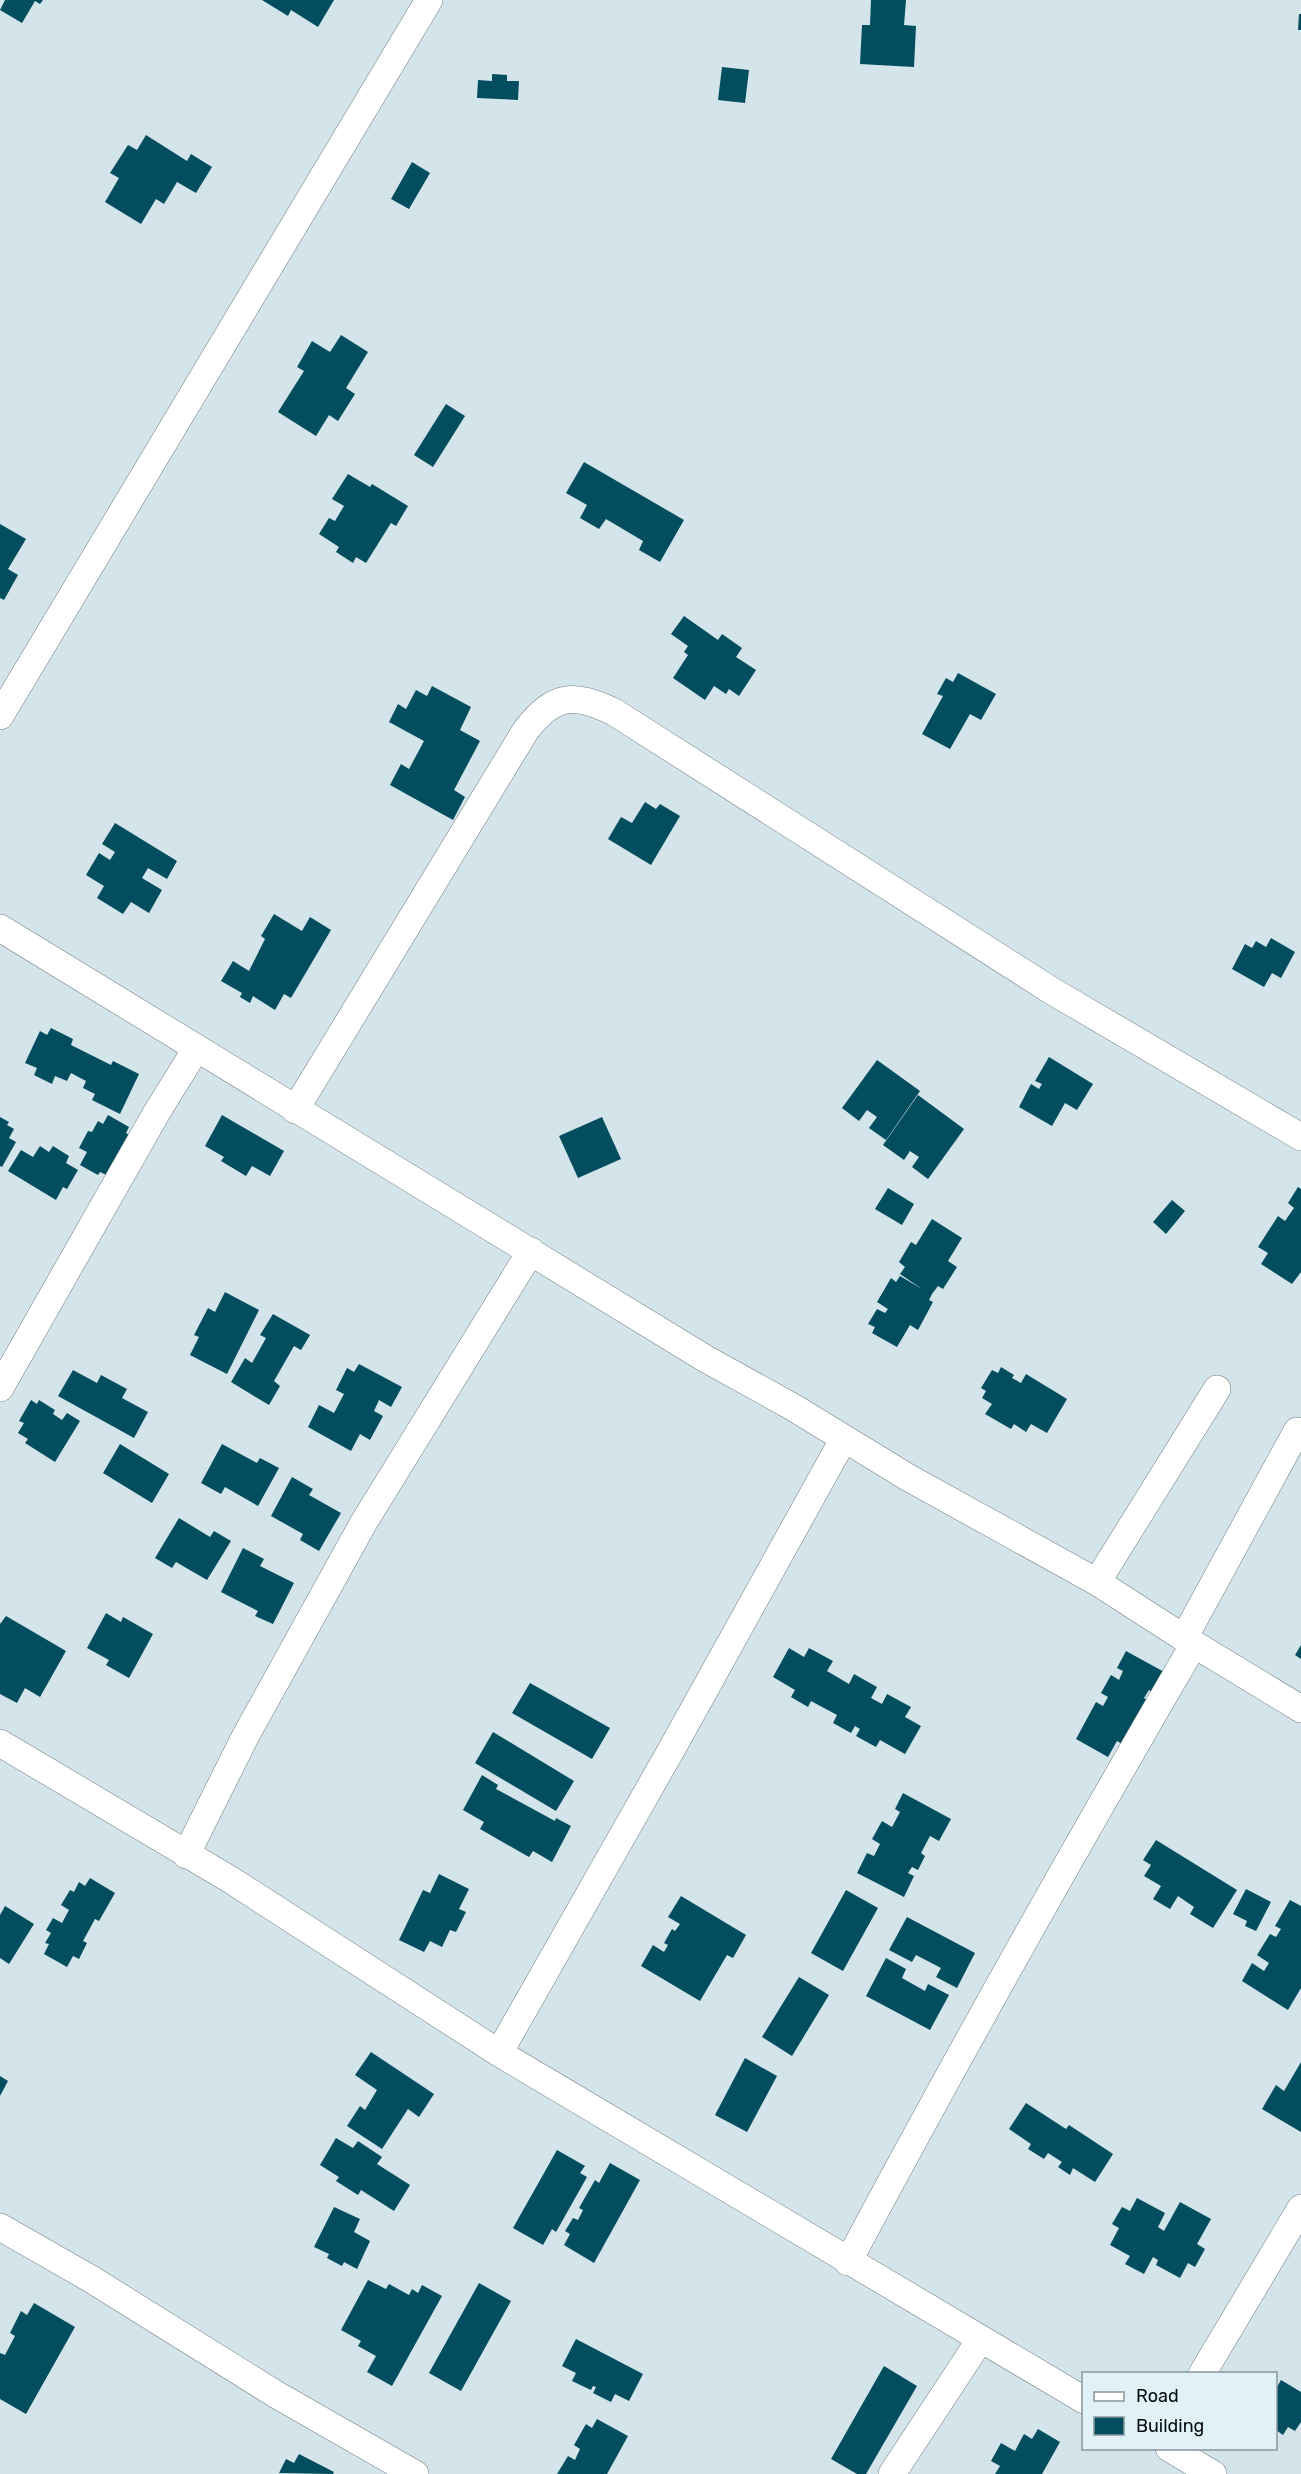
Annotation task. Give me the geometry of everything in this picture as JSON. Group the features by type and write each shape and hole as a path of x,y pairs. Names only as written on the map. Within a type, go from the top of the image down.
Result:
{"street":[{"path":"0,716 429,0"},
{"path":"295,1110 526,730 539,714 552,704 569,699 588,700 614,712 1052,991 1301,1137"},
{"path":"0,928 706,1359 791,1406 843,1440 1097,1582 1301,1709"},
{"path":"0,1388 157,1112 196,1049"},
{"path":"186,1855 245,1737 364,1522 531,1251"},
{"path":"1097,1582 1217,1389"},
{"path":"848,2262 1189,1641 1297,1431"},
{"path":"499,2053 674,1745 843,1440"},
{"path":"0,1743 231,1880 499,2053 1082,2399"},
{"path":"1203,2372 1301,2208"},
{"path":"0,2227 91,2279 277,2395 415,2474"},
{"path":"892,2474 980,2340"},
{"path":"1172,2450 1213,2474"}],"building":[{"path":"5,0 43,0 40,4 35,1 22,23 0,10"},
{"path":"262,0 334,0 318,27 291,10 288,16"},
{"path":"871,0 906,0 904,25 916,26 914,67 860,64 862,25 870,25"},
{"path":"1299,14 1301,14 1301,30 1298,30"},
{"path":"722,67 749,70 745,103 718,100"},
{"path":"492,74 507,75 507,81 519,81 518,100 477,98 478,80 492,81"},
{"path":"146,135 187,161 191,154 212,167 196,193 177,182 164,204 156,199 141,224 105,202 119,178 110,173 128,145 137,150"},
{"path":"412,162 430,173 409,209 391,199"},
{"path":"341,335 368,352 346,388 355,394 338,421 329,415 316,436 278,412 304,371 297,367 312,341 330,352"},
{"path":"446,404 465,416 433,467 414,455"},
{"path":"584,462 684,520 660,562 639,550 643,541 606,519 599,529 580,518 587,505 566,493"},
{"path":"348,474 370,487 372,484 408,506 396,526 391,523 366,563 356,557 353,563 336,552 339,547 319,534 329,518 335,521 344,506 332,499"},
{"path":"0,524 26,539 8,569 18,575 4,600 0,598"},
{"path":"684,616 718,640 722,634 742,648 736,657 756,670 739,696 729,689 726,694 714,686 705,700 673,678 688,655 684,652 688,646 671,634"},
{"path":"958,673 996,694 981,720 970,714 950,749 922,734 943,696 937,694 946,678 953,682"},
{"path":"432,686 471,707 460,730 480,741 454,790 465,797 453,820 390,785 401,764 409,769 424,741 389,722 398,704 406,709 416,690 427,696"},
{"path":"645,802 656,809 660,804 680,816 651,865 608,839 621,817 632,823"},
{"path":"115,823 177,861 167,879 148,868 142,878 162,890 149,913 131,902 123,914 97,898 104,886 86,875 99,853 110,860 115,852 102,844"},
{"path":"274,914 302,931 310,917 331,930 291,998 284,994 275,1010 253,996 250,1003 240,997 242,993 221,981 233,961 249,971 265,939 261,936"},
{"path":"1271,938 1295,952 1281,978 1272,973 1264,987 1232,969 1245,944 1252,948 1256,941 1266,947"},
{"path":"51,1028 73,1039 71,1045 111,1065 113,1061 139,1074 120,1114 92,1100 95,1094 83,1088 86,1081 71,1073 67,1081 55,1076 52,1084 34,1075 37,1068 25,1063 40,1031 47,1035"},
{"path":"1049,1057 1093,1084 1077,1110 1065,1103 1052,1126 1019,1107 1031,1084 1039,1089 1042,1084 1035,1081"},
{"path":"877,1060 920,1091 886,1140 869,1128 877,1117 867,1110 859,1121 842,1108"},
{"path":"918,1095 964,1129 928,1179 912,1167 919,1157 910,1151 904,1160 883,1145"},
{"path":"108,1115 129,1127 126,1133 134,1138 113,1178 100,1172 98,1175 80,1165 87,1152 79,1148 88,1131 92,1132 98,1121 103,1124"},
{"path":"222,1115 284,1151 270,1176 252,1166 246,1176 221,1161 224,1157 205,1146"},
{"path":"0,1117 9,1122 7,1125 14,1129 9,1138 16,1142 2,1167 0,1166"},
{"path":"602,1117 621,1159 578,1178 559,1136"},
{"path":"40,1146 49,1152 53,1146 69,1156 66,1163 78,1170 67,1189 63,1187 56,1200 8,1171 21,1150 33,1157"},
{"path":"1298,1187 1301,1189 1301,1272 1292,1284 1261,1264 1268,1253 1258,1247 1278,1216 1285,1221 1294,1208 1288,1203"},
{"path":"888,1188 914,1204 902,1225 875,1209"},
{"path":"1172,1200 1185,1211 1166,1234 1153,1222"},
{"path":"932,1219 962,1238 948,1261 957,1267 943,1289 938,1286 932,1294 929,1300 933,1302 918,1330 910,1325 897,1347 872,1333 875,1327 868,1324 877,1309 885,1313 888,1309 877,1302 891,1278 896,1282 900,1276 922,1289 900,1274 905,1267 899,1262 911,1242 916,1245"},
{"path":"225,1292 259,1310 227,1374 190,1355 199,1337 194,1335 208,1308 215,1312"},
{"path":"273,1314 310,1335 301,1350 294,1346 274,1381 280,1386 269,1405 231,1382 245,1358 252,1363 266,1338 260,1335"},
{"path":"359,1364 402,1387 391,1407 379,1400 374,1411 383,1416 370,1440 360,1434 351,1451 308,1427 319,1405 334,1413 344,1394 336,1390 347,1368 354,1372"},
{"path":"1001,1367 1014,1375 1012,1378 1021,1383 1026,1374 1067,1399 1047,1433 1031,1424 1026,1432 1014,1424 1011,1429 985,1414 992,1404 982,1398 986,1391 981,1388 992,1370 998,1373"},
{"path":"73,1370 97,1383 101,1375 127,1389 122,1398 148,1412 134,1438 58,1396"},
{"path":"31,1400 37,1404 39,1400 55,1410 53,1414 62,1420 67,1413 80,1421 55,1462 25,1443 28,1439 18,1433 24,1423 19,1421"},
{"path":"120,1444 169,1474 152,1503 103,1473"},
{"path":"222,1444 257,1463 260,1458 279,1468 258,1506 225,1487 221,1494 201,1483"},
{"path":"292,1477 313,1489 309,1495 341,1513 319,1551 300,1540 303,1534 271,1516"},
{"path":"179,1518 210,1537 214,1531 231,1541 207,1580 176,1562 172,1568 155,1558"},
{"path":"243,1548 264,1559 260,1566 294,1583 273,1624 255,1616 258,1611 221,1592"},
{"path":"106,1613 121,1622 123,1617 153,1634 129,1678 106,1665 109,1660 87,1648"},
{"path":"6,1616 66,1651 40,1697 25,1688 17,1703 0,1694 0,1624"},
{"path":"1301,1645 1301,1659 1295,1655"},
{"path":"789,1648 804,1657 809,1648 833,1661 827,1671 849,1684 854,1674 877,1687 871,1698 882,1704 887,1694 911,1707 905,1717 921,1726 905,1754 880,1740 876,1747 856,1736 860,1729 855,1726 851,1733 833,1723 837,1715 811,1701 808,1707 791,1697 795,1690 773,1677"},
{"path":"1126,1651 1166,1673 1155,1694 1149,1690 1144,1698 1152,1703 1127,1747 1117,1741 1108,1757 1076,1739 1096,1702 1103,1706 1108,1697 1101,1693 1111,1675 1119,1680 1123,1671 1117,1668"},
{"path":"530,1683 610,1728 592,1759 512,1713"},
{"path":"493,1732 574,1781 556,1811 475,1763"},
{"path":"482,1775 498,1785 496,1789 555,1821 556,1818 571,1826 552,1862 533,1851 529,1857 480,1829 484,1822 463,1810"},
{"path":"903,1793 951,1819 939,1841 930,1836 921,1853 925,1856 918,1870 912,1867 908,1873 914,1876 904,1897 857,1873 867,1853 874,1856 880,1844 872,1839 882,1821 892,1827 900,1812 895,1809"},
{"path":"1156,1840 1237,1890 1213,1928 1190,1914 1194,1907 1178,1896 1170,1909 1153,1899 1161,1886 1144,1876 1151,1865 1143,1860"},
{"path":"439,1874 469,1889 459,1909 466,1912 456,1932 450,1930 442,1947 430,1941 424,1952 399,1940 423,1890 430,1893"},
{"path":"90,1878 115,1893 99,1921 95,1919 83,1941 87,1943 79,1959 73,1956 67,1967 44,1954 49,1944 45,1943 51,1933 46,1930 53,1918 62,1923 69,1910 61,1905 70,1890 74,1892 79,1882 85,1886"},
{"path":"1246,1889 1271,1902 1256,1931 1245,1926 1247,1921 1233,1914"},
{"path":"846,1890 878,1908 843,1971 811,1953"},
{"path":"681,1896 746,1935 733,1958 727,1955 700,2001 641,1966 653,1945 664,1952 668,1945 664,1943 672,1929 675,1931 680,1924 668,1917"},
{"path":"1290,1900 1301,1906 1301,1988 1288,2010 1242,1981 1252,1963 1264,1971 1269,1963 1257,1955 1270,1934 1276,1937 1281,1929 1275,1926"},
{"path":"5,1906 34,1924 9,1964 0,1958 0,1915"},
{"path":"907,1917 975,1953 957,1988 936,1977 941,1968 916,1955 912,1962 889,1950"},
{"path":"886,1958 906,1969 902,1978 925,1991 928,1984 949,1995 930,2030 866,1996"},
{"path":"799,1977 829,1995 792,2056 762,2037"},
{"path":"371,2052 434,2094 419,2117 408,2109 382,2149 347,2126 360,2106 365,2110 377,2090 355,2075"},
{"path":"745,2058 777,2076 747,2132 715,2115"},
{"path":"1301,2062 1301,2132 1262,2109 1276,2085 1284,2091"},
{"path":"0,2076 8,2081 0,2096"},
{"path":"1026,2103 1066,2129 1069,2125 1113,2154 1095,2182 1073,2168 1070,2175 1058,2167 1062,2162 1048,2153 1044,2159 1028,2149 1031,2144 1009,2129"},
{"path":"336,2138 353,2148 358,2141 382,2157 377,2164 410,2185 394,2211 361,2190 358,2195 336,2181 339,2177 320,2165"},
{"path":"557,2150 585,2166 580,2173 587,2177 556,2232 552,2229 543,2245 513,2228"},
{"path":"610,2163 640,2180 594,2263 564,2245 570,2234 565,2231 573,2218 578,2220 583,2210 579,2208 595,2180 599,2183"},
{"path":"1137,2198 1165,2213 1158,2227 1164,2231 1180,2202 1211,2219 1197,2244 1205,2249 1195,2267 1188,2263 1180,2278 1156,2265 1158,2260 1153,2257 1144,2274 1125,2264 1130,2256 1110,2245 1119,2228 1112,2224 1122,2207 1130,2211"},
{"path":"334,2207 360,2219 354,2232 370,2241 357,2269 344,2262 342,2266 327,2258 329,2254 314,2247"},
{"path":"368,2280 386,2289 389,2284 409,2295 412,2289 418,2293 422,2285 442,2296 392,2386 367,2372 376,2356 358,2346 361,2341 341,2330"},
{"path":"479,2283 511,2301 461,2391 429,2373"},
{"path":"34,2303 75,2327 26,2414 0,2399 0,2353 5,2355 15,2336 10,2333 21,2311 27,2315"},
{"path":"576,2339 643,2374 629,2401 615,2394 611,2402 593,2393 596,2387 593,2386 591,2390 572,2381 576,2373 562,2366"},
{"path":"884,2366 917,2386 866,2474 857,2474 831,2459"},
{"path":"1281,2380 1301,2392 1301,2422 1295,2431 1288,2427 1283,2435 1277,2431 1277,2387"},
{"path":"597,2419 628,2436 607,2474 557,2474 568,2456 575,2460 580,2449 574,2445 586,2424 592,2428"},
{"path":"1038,2429 1060,2442 1042,2474 995,2474 1000,2466 991,2461 1001,2443 1015,2451 1024,2434 1032,2439"},
{"path":"299,2454 334,2472 333,2474 279,2473 286,2459 294,2463"}]}
